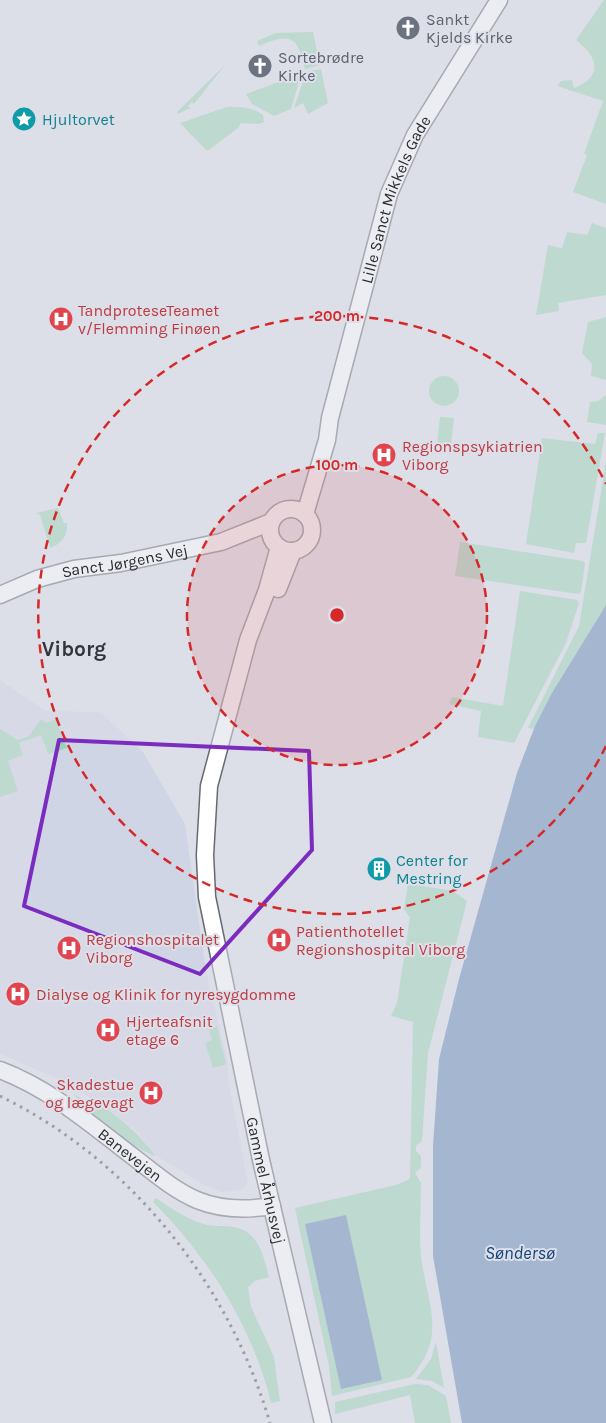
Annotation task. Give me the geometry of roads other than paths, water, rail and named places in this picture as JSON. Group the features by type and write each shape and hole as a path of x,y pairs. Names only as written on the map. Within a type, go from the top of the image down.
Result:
{"main road":[{"name":"Lille Sanct Mikkels Gade","path":"299,511 327,440 330,418 389,194 416,135 499,0"},
{"path":"280,511 299,511 312,526 311,535 304,546 278,540 280,511"},
{"name":"Sanct Jørgens Vej","path":"0,595 22,584 74,569 121,563 228,540 278,540"},
{"name":"Gammel Århusvej","path":"278,540 267,590 248,640 240,675 224,724 209,786 205,855 207,898 272,1206 323,1423"},
{"name":"Sanct Jørgens Vej","path":"0,586 22,584"},
{"name":"Banevejen","path":"0,1070 27,1082 65,1106 158,1176 198,1201 222,1207 244,1209 272,1206"}],"water":[{"name":"Søndersø","path":"606,605 606,1423 462,1423 433,1256 433,1146 439,1059 459,979 517,773 535,726 552,693"},
{"path":"346,1215 382,1380 341,1389 305,1224"}],"railway":[{"path":"0,1096 48,1123 92,1155 132,1191 169,1231 201,1275 229,1322 252,1372 270,1423"}],"place":[{"name":"Sankt Kjelds Kirke","path":"408,28"},
{"name":"Sortebrødre Kirke","path":"260,66"},
{"name":"Hjultorvet","path":"24,119"},
{"name":"TandproteseTeamet v/Flemming Finøen","path":"61,319"},
{"name":"Regionspsykiatrien Viborg","path":"384,455"},
{"name":"Center for Mestring","path":"379,869"},
{"name":"Patienthotellet Regionshospital Viborg","path":"279,940"},
{"name":"Regionshospitalet Viborg","path":"69,948"},
{"name":"Dialyse og Klinik for nyresygdomme","path":"18,994"},
{"name":"Hjerteafsnit etage 6","path":"108,1030"},
{"name":"Skadestue og lægevagt","path":"151,1093"}],"district":[{"name":"Viborg","path":"74,649"}]}
